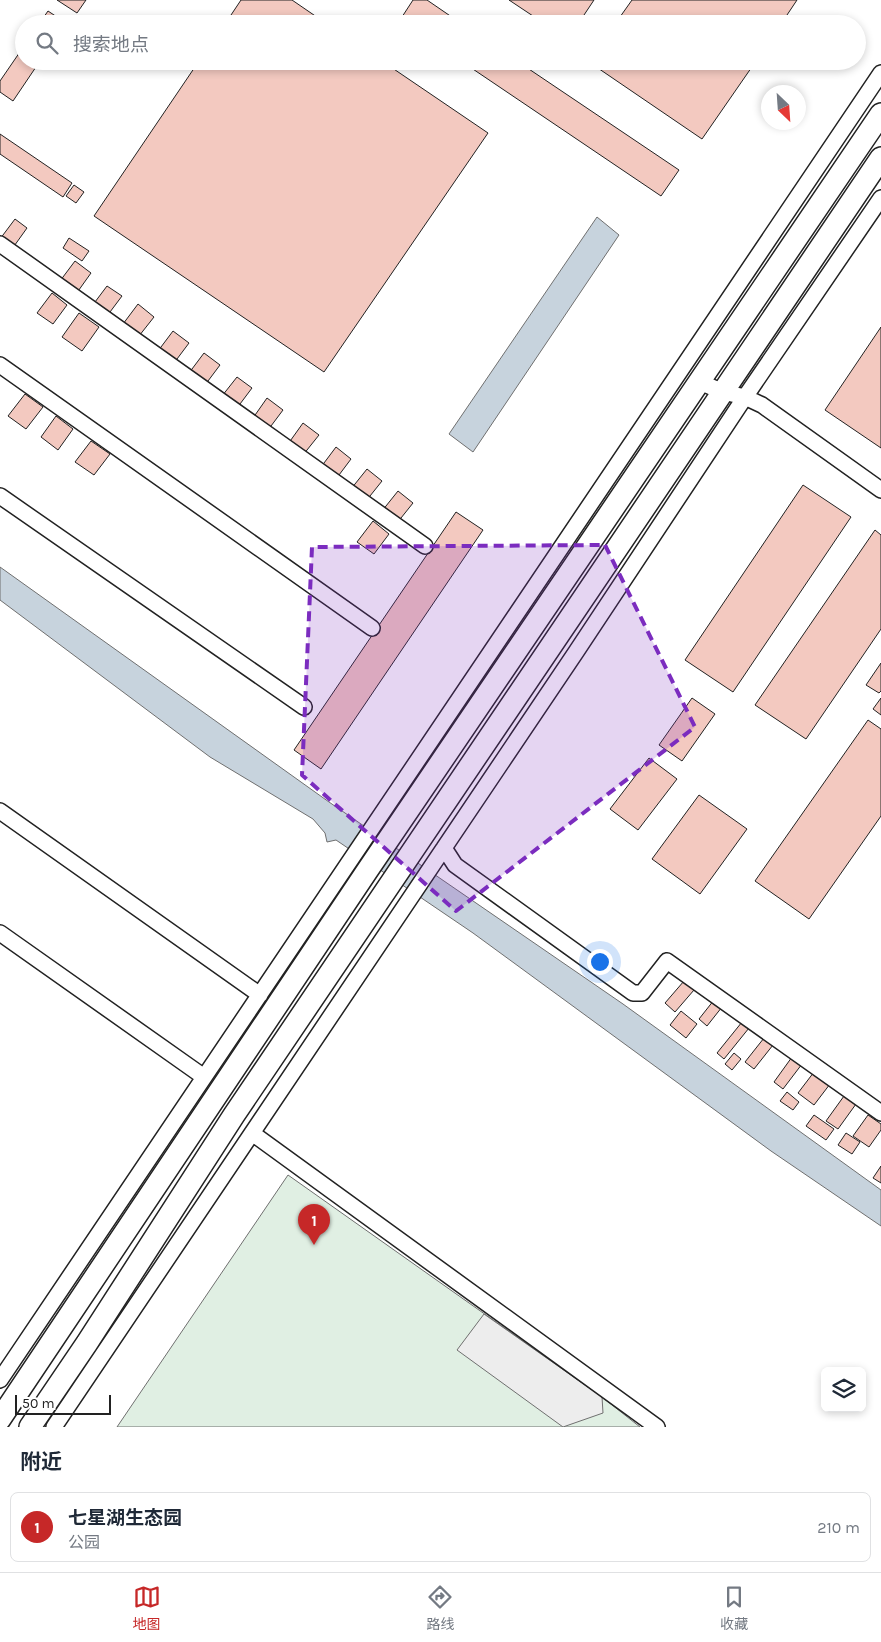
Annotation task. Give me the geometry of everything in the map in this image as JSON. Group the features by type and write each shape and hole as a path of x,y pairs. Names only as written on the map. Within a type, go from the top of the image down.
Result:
{"highway":[{"path":"0,1419 367,871 881,114"},
{"path":"30,1427 87,1343 240,1107 881,158"}],"street":[{"path":"0,1380 881,73"},
{"path":"54,1427 881,198"},
{"path":"0,244 425,546"},
{"path":"0,364 372,628"},
{"path":"700,382 723,392 746,396 762,405 881,490"},
{"path":"651,415 669,427"},
{"path":"0,496 304,707"},
{"path":"0,811 260,995"},
{"path":"444,848 455,865 633,993 642,993 667,961 881,1113"},
{"path":"0,932 204,1077"},
{"path":"252,1133 657,1427"}],"highlighted area":[{"path":"605,545 695,727 456,911 302,775 312,547"}],"green space":[{"path":"288,1175 602,1397 640,1427 117,1427"}],"shaded area":[{"path":"597,217 619,235 473,452 449,434"},
{"path":"0,567 329,802 623,1004 881,1190 881,1226 771,1151 473,933 336,840 327,842 325,833 313,819 210,757 0,600"},
{"path":"484,1314 602,1397 603,1413 563,1427 457,1350"}],"building":[{"path":"57,0 86,0 77,13"},
{"path":"241,0 292,0 314,15 231,15"},
{"path":"413,0 427,0 449,15 403,15"},
{"path":"509,0 594,0 584,15 532,15"},
{"path":"632,0 797,0 787,15 621,15"},
{"path":"48,11 54,15 45,15"},
{"path":"15,59 15,70 34,70 13,101 0,92 0,81"},
{"path":"193,70 395,70 488,133 324,372 94,216"},
{"path":"474,70 530,70 679,170 661,196"},
{"path":"601,70 750,70 702,139"},
{"path":"0,134 72,183 63,197 0,154"},
{"path":"74,185 84,192 76,203 66,196"},
{"path":"15,219 27,228 12,249 0,239"},
{"path":"69,238 89,251 82,261 63,248"},
{"path":"75,261 91,273 76,294 60,281"},
{"path":"107,286 122,296 107,316 92,306"},
{"path":"52,293 67,305 53,324 37,313"},
{"path":"138,304 154,317 139,336 123,324"},
{"path":"79,313 99,327 82,351 62,337"},
{"path":"881,327 881,448 825,410"},
{"path":"173,331 189,343 174,363 158,351"},
{"path":"204,353 220,365 205,385 189,373"},
{"path":"237,377 252,388 237,408 222,396"},
{"path":"25,394 43,407 26,429 8,416"},
{"path":"267,398 283,410 268,430 253,418"},
{"path":"56,416 73,429 58,450 41,437"},
{"path":"303,423 319,435 303,455 288,444"},
{"path":"91,441 110,454 94,475 75,462"},
{"path":"336,447 351,459 336,479 321,467"},
{"path":"367,469 382,481 366,501 351,489"},
{"path":"803,485 851,517 733,692 685,660"},
{"path":"398,491 413,503 397,523 382,511"},
{"path":"456,512 483,530 321,769 294,750"},
{"path":"373,521 389,534 374,554 357,542"},
{"path":"875,530 881,535 881,629 806,739 755,705"},
{"path":"881,663 881,691 879,693 866,685"},
{"path":"692,698 715,714 682,761 659,745"},
{"path":"881,698 881,715 873,709"},
{"path":"868,720 881,729 881,816 809,919 755,881"},
{"path":"649,758 677,779 638,830 610,809"},
{"path":"699,795 747,829 700,894 652,859"},
{"path":"684,981 694,990 675,1012 665,1003"},
{"path":"714,1000 722,1007 707,1026 699,1019"},
{"path":"681,1011 697,1024 686,1038 670,1025"},
{"path":"742,1022 749,1028 724,1059 717,1053"},
{"path":"764,1038 773,1045 754,1069 745,1062"},
{"path":"734,1053 741,1059 732,1070 725,1064"},
{"path":"792,1057 802,1064 783,1089 774,1082"},
{"path":"814,1072 830,1084 814,1105 798,1093"},
{"path":"787,1092 799,1102 793,1110 780,1101"},
{"path":"844,1096 856,1104 838,1129 826,1121"},
{"path":"814,1115 834,1129 826,1140 806,1126"},
{"path":"868,1115 881,1124 881,1130 869,1147 853,1136"},
{"path":"846,1133 860,1142 852,1154 838,1145"},
{"path":"881,1166 881,1183 873,1178"}],"place":[{"name":"七星湖生态园","path":"314,1245"}]}
